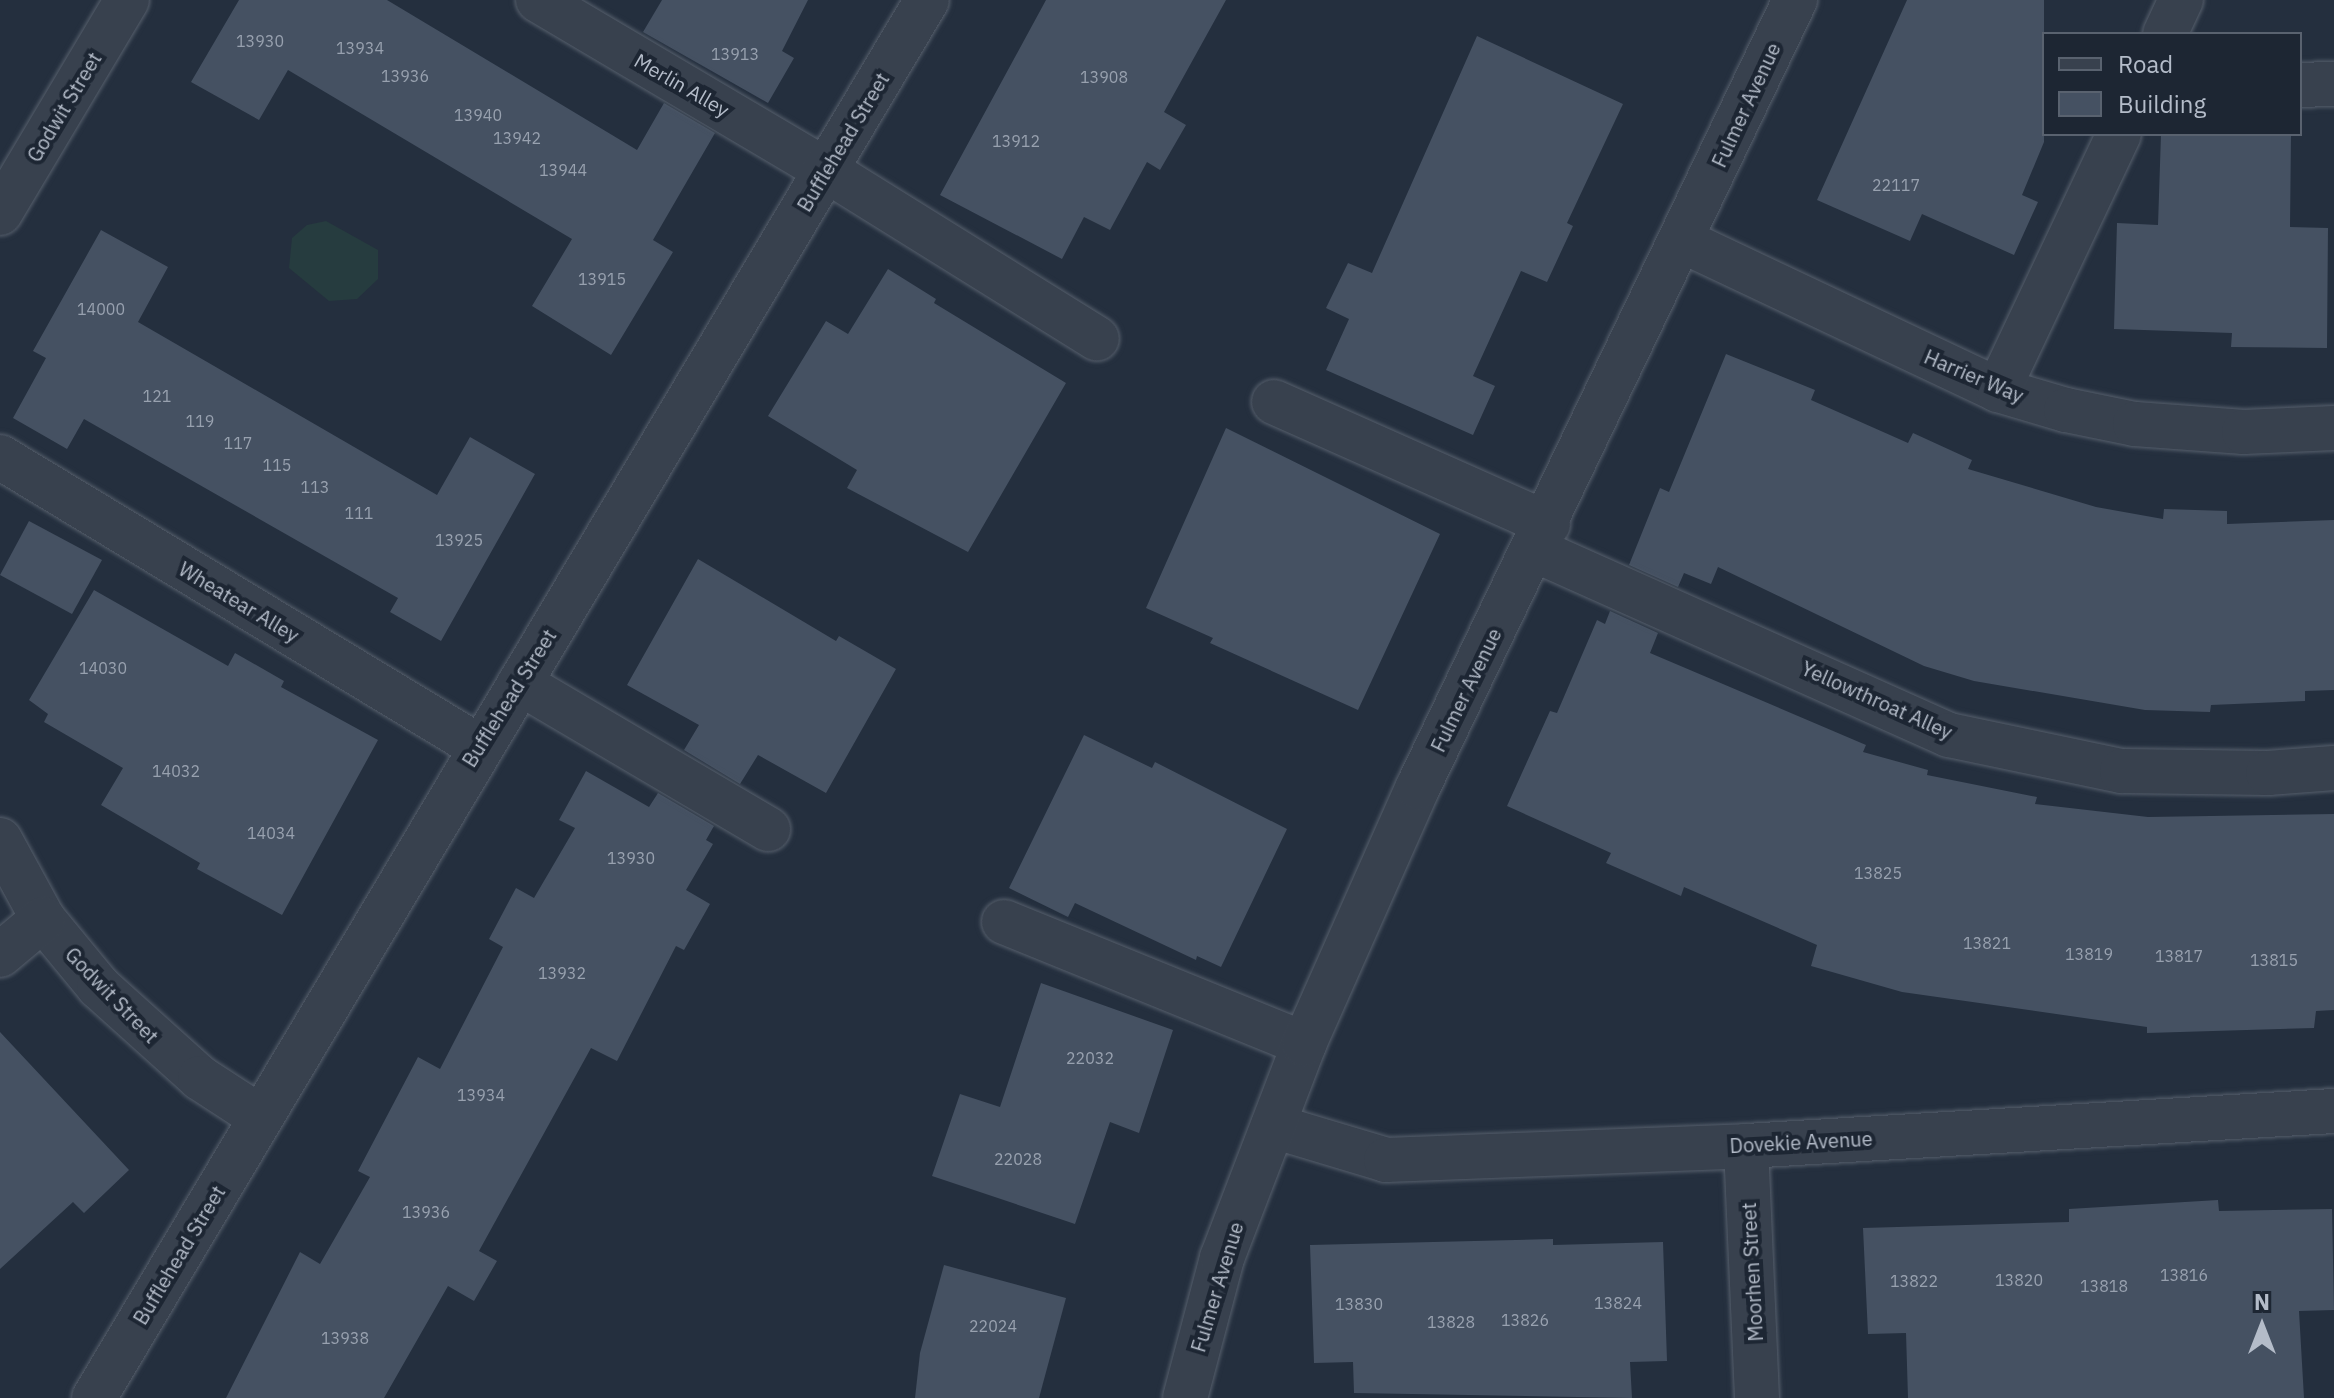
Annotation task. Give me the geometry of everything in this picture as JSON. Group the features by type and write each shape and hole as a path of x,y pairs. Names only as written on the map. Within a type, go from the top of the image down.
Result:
{"street":[{"name":"Godwit Street","path":"0,213 127,0"},
{"name":"Merlin Alley","path":"538,0 826,170 1097,339"},
{"name":"Bufflehead Street","path":"94,1398 478,746 520,683 927,0"},
{"name":"Fulmer Avenue","path":"1185,1398 1222,1258 1304,1044 1418,787 1683,241 1795,0"},
{"path":"2166,32 2181,0"},
{"path":"2302,85 2334,84"},
{"path":"1998,390 2118,136"},
{"name":"Harrier Way","path":"1683,241 1998,390 2135,424 2244,432 2334,428"},
{"name":"Yellowthroat Alley","path":"1274,402 1541,537 1949,735 2122,771 2268,773 2334,768"},
{"name":"Wheatear Alley","path":"0,457 478,746"},
{"path":"520,683 768,829"},
{"name":"Godwit Street","path":"0,840 43,919 148,1035 260,1117"},
{"path":"0,955 43,919"},
{"path":"1004,922 1304,1044"},
{"name":"Dovekie Avenue","path":"1273,1126 1386,1160 1746,1146 2334,1111"},
{"name":"Moorhen Street","path":"1746,1146 1757,1398"}],"green space":[{"path":"326,221 378,250 378,279 357,299 329,301 289,268 292,238 307,225"}],"building":[{"path":"239,0 387,0 637,150 664,103 715,133 653,240 673,252 611,355 532,306 572,239 288,70 259,120 191,82"},
{"path":"662,0 808,0 782,51 794,58 768,103 643,32"},
{"path":"1046,0 1226,0 1164,112 1186,125 1160,170 1147,162 1110,230 1084,217 1062,259 940,195"},
{"path":"1907,0 2044,0 2044,142 2022,195 2038,202 2014,255 1922,214 1910,241 1817,200"},
{"path":"1477,36 1623,104 1567,223 1573,226 1547,282 1521,271 1473,376 1495,386 1473,435 1326,370 1349,319 1326,308 1348,263 1372,273"},
{"path":"2161,136 2291,136 2290,227 2328,228 2327,348 2231,347 2232,333 2114,329 2117,223 2158,225"},
{"path":"101,230 168,267 138,322 437,495 470,437 535,474 441,641 390,612 398,598 84,419 67,449 13,418 46,358 33,351"},
{"path":"888,269 936,299 934,303 1066,383 968,552 847,488 857,470 768,416 826,321 848,334"},
{"path":"1726,354 1815,390 1811,400 1908,443 1913,433 1972,460 1968,469 2096,507 2163,519 2164,509 2227,511 2227,524 2334,520 2334,690 2305,691 2305,701 2211,705 2210,712 2145,710 1974,681 1924,666 1718,567 1711,584 1684,573 1678,587 1629,565 1660,488 1669,492"},
{"path":"1226,428 1440,534 1358,710 1210,643 1213,638 1146,608"},
{"path":"29,521 102,560 72,614 0,575"},
{"path":"698,559 836,641 839,636 896,669 826,793 758,755 740,784 684,750 699,725 627,685"},
{"path":"94,590 228,666 235,653 284,681 281,687 378,740 282,915 197,869 200,863 101,805 123,768 44,722 48,714 29,700"},
{"path":"1610,611 1658,633 1650,653 1866,745 1863,752 1928,770 1927,775 2037,797 2035,804 2148,817 2334,814 2334,1010 2316,1011 2314,1028 2147,1033 2147,1027 1902,992 1811,966 1817,945 1684,887 1681,896 1606,863 1611,853 1507,806 1550,711 1557,713 1597,620 1605,624"},
{"path":"1084,735 1152,768 1155,762 1287,829 1221,967 1197,956 1196,960 1075,903 1068,917 1009,888"},
{"path":"586,771 649,807 658,793 714,826 706,840 713,844 686,890 710,904 684,950 676,946 617,1061 591,1048 479,1251 497,1261 474,1301 448,1286 384,1398 226,1398 300,1252 320,1264 370,1177 358,1171 418,1057 440,1069 503,947 489,939 516,888 534,898 575,828 559,820"},
{"path":"1041,983 1173,1030 1139,1133 1110,1122 1075,1224 932,1176 960,1094 1000,1107"},
{"path":"0,1032 129,1170 84,1213 73,1202 0,1269"},
{"path":"2218,1200 2219,1211 2332,1209 2334,1310 2299,1311 2304,1398 1908,1398 1906,1333 1868,1334 1863,1228 2069,1222 2069,1209"},
{"path":"1553,1239 1553,1245 1663,1242 1667,1361 1630,1362 1632,1398 1354,1393 1353,1362 1314,1363 1310,1245"},
{"path":"944,1265 1066,1298 1039,1398 915,1398 920,1353"}]}
